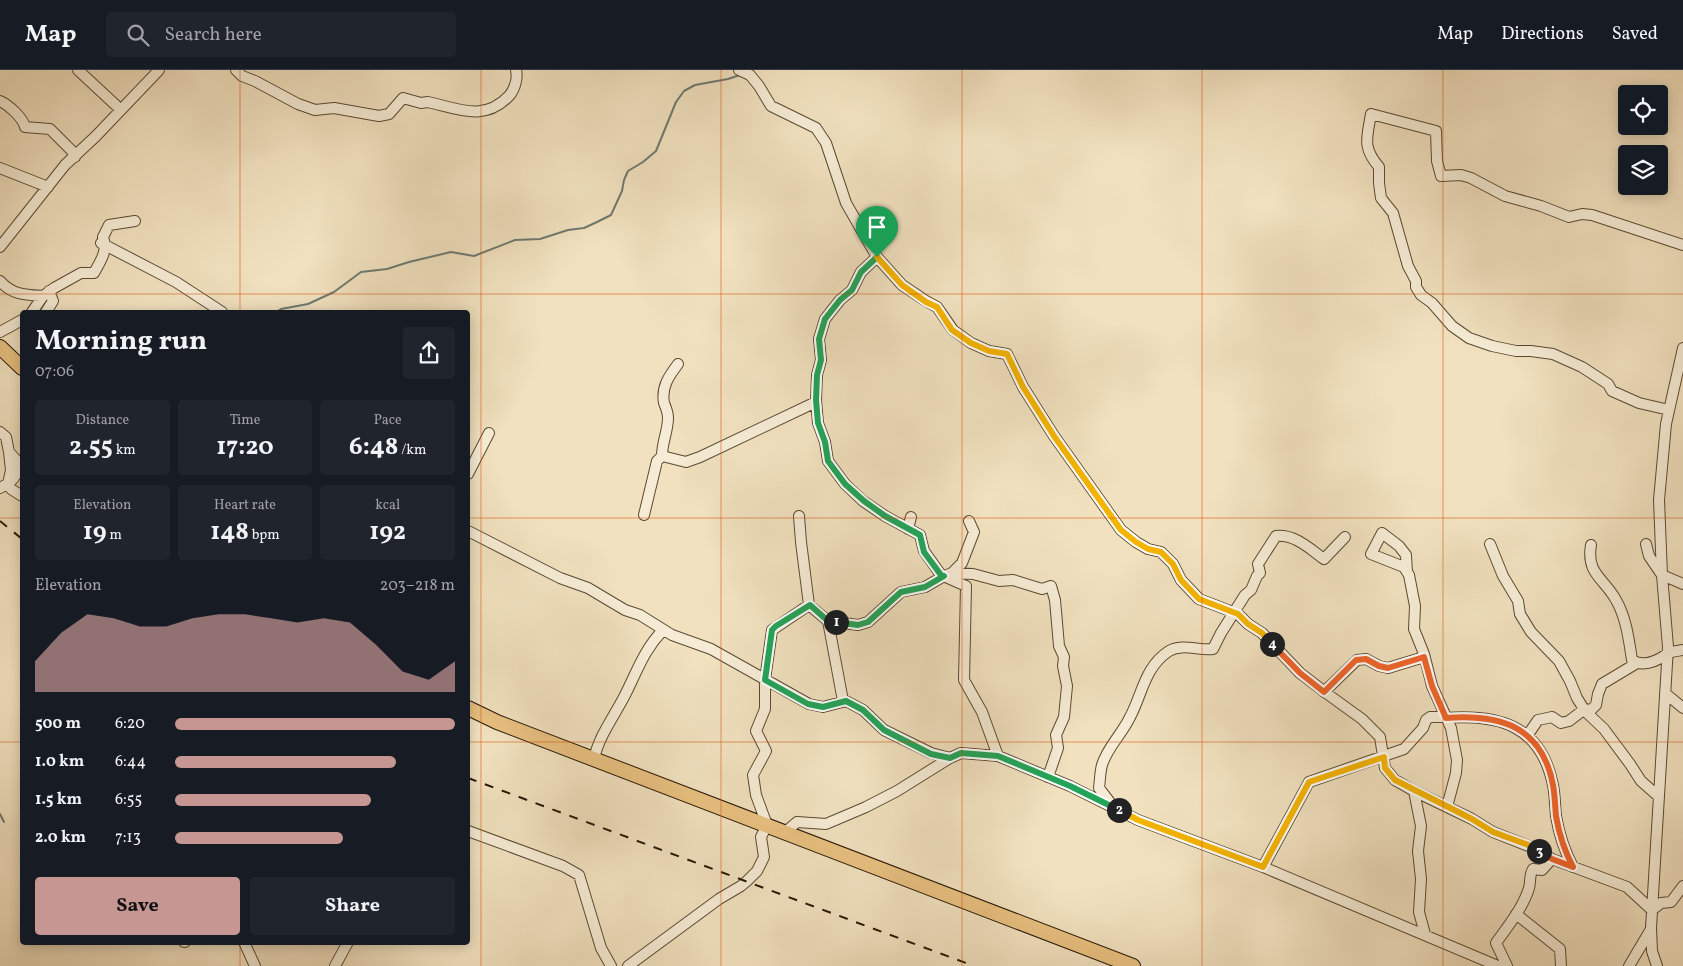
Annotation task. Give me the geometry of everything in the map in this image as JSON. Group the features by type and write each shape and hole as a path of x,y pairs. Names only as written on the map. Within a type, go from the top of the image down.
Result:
{"highway":[{"path":"1,349 20,366"},
{"path":"470,709 497,722 1133,966"},
{"path":"899,877 991,921 1108,966"}],"street":[{"path":"78,70 121,110"},
{"path":"0,247 65,165 75,157 158,70"},
{"path":"236,70 242,76 298,104 315,110 334,108 379,116 389,114 402,98 420,103 428,102 478,112 488,110 500,104 511,94 517,75 516,70"},
{"path":"739,70 750,75 771,106 816,128 826,143 846,203 877,257 902,285 926,302 937,307 952,330 971,343 989,351 1007,354 1023,387 1054,436 1121,530 1148,549 1161,552 1173,564 1181,580 1199,599 1238,614 1248,624 1262,633 1300,673 1362,719 1380,737 1385,768 1395,780 1472,819 1493,832 1531,846 1552,859 1627,887 1652,910"},
{"path":"0,101 6,104 24,121 25,127 50,129 72,151 75,157"},
{"path":"1669,410 1639,403 1612,391 1608,384 1582,367 1553,354 1516,351 1492,346 1469,338 1452,326 1416,288 1416,280 1408,266 1393,213 1381,198 1379,167 1370,157 1366,147 1370,114 1436,131 1437,161 1441,176 1461,175 1471,178 1505,196 1541,206 1569,217 1582,214 1592,215 1683,245"},
{"path":"0,168 48,188"},
{"path":"34,310 46,294 81,273 94,273 102,259 102,237 109,224 135,221"},
{"path":"102,244 176,282 219,310"},
{"path":"877,257 861,272 852,290 840,300 825,319 819,339 821,360 817,375 816,402 818,423 825,442 828,461 845,484 864,501 885,516 920,535 924,552 941,575 973,574 999,581 1013,580 1042,589 1051,586 1055,600 1059,646 1064,657 1063,666 1066,686 1064,717 1056,735 1058,748 1048,777"},
{"path":"0,281 5,287 19,295 46,294"},
{"path":"46,294 52,301 47,310"},
{"path":"0,332 20,321"},
{"path":"1657,966 1652,951 1651,928 1667,653 1659,500 1666,424 1679,380 1683,348"},
{"path":"644,515 657,461 662,456 668,415 663,389 666,381 678,364"},
{"path":"662,456 686,462 816,402"},
{"path":"0,432 6,437 9,452 20,464 18,475 4,486 20,495"},
{"path":"470,470 488,433"},
{"path":"799,516 810,605 828,621 858,625 868,622 901,592 925,587 948,575 962,563 974,532 969,521"},
{"path":"908,529 911,517"},
{"path":"470,532 560,578 588,588 663,630 711,649 808,704 823,707 846,701 863,710 884,730 931,754 950,758"},
{"path":"1114,808 1099,788 1102,765 1113,743 1129,719 1142,684 1153,666 1169,651 1180,647 1213,649 1245,594 1252,590 1260,573 1258,564 1276,536 1283,535 1301,542 1324,559 1345,537"},
{"path":"1490,544 1503,576 1518,601 1520,614 1531,632 1559,661 1585,711 1604,730 1641,781 1658,796"},
{"path":"1646,544 1649,556 1662,575 1683,584"},
{"path":"1591,545 1589,556 1591,566 1616,599 1623,616 1632,660 1637,663"},
{"path":"1407,572 1415,606 1414,629 1432,686 1451,728 1457,760 1447,807"},
{"path":"948,575 966,586 964,680 982,712 998,756"},
{"path":"628,966 719,899 748,881 757,871 764,857 761,836 767,825 756,794 753,775 766,751 756,731 765,709 765,680 772,630 810,605"},
{"path":"828,621 842,702"},
{"path":"594,759 598,743 625,696 643,656 650,643 663,630"},
{"path":"1527,736 1538,720 1552,717 1561,723 1592,709 1596,705 1602,684 1637,663 1654,662 1663,658 1667,653 1683,650"},
{"path":"1324,692 1356,660 1366,659 1379,666 1388,668 1424,657"},
{"path":"1665,693 1683,708"},
{"path":"1263,867 1309,782 1404,750 1430,717 1487,718 1504,722 1522,731 1527,736 1546,760 1553,785 1556,816 1563,847 1573,867"},
{"path":"784,833 797,822 826,824 866,807 961,753 998,756 1048,777 1138,820 1263,867 1426,934 1498,966"},
{"path":"1414,791 1421,826 1418,851 1421,878 1419,912 1426,934"},
{"path":"470,832 563,866 579,875 601,948 611,966"},
{"path":"1507,966 1496,943 1516,914 1530,887 1530,872 1533,868 1542,870 1552,859"},
{"path":"1652,910 1661,903 1671,902 1683,886"},
{"path":"1516,914 1560,948 1561,966"},
{"path":"1629,966 1651,928"},
{"path":"245,945 255,966"},
{"path":"335,966 346,945"}],"waterway":[{"path":"279,310 308,304 334,292 361,272 387,269 451,252 474,256 515,240 540,239 568,230 584,228 611,215 622,191 628,171 656,151 676,102 684,91 695,85 740,75"},
{"path":"0,814 4,822"}],"railway":[{"path":"0,521 20,537"},
{"path":"470,779 974,966"}],"route":[{"path":"877,257 902,285 926,302 937,307 952,330 971,343 989,351 1007,354 1023,387 1054,436 1121,530 1148,549 1161,552 1173,564 1181,580 1199,599 1238,614 1248,624 1262,633 1300,673 1324,692 1356,660 1366,659 1379,666 1388,668 1424,657 1432,686 1446,718 1487,718 1504,722 1522,731 1546,760 1553,785 1556,816 1563,847 1573,867 1552,859 1531,846 1493,832 1472,819 1395,780 1385,768 1384,757 1309,782 1263,867 1138,820 1070,786 998,756 961,753 950,758 931,754 884,730 863,710 846,701 823,707 808,704 765,680 772,630 810,605 828,621 858,625 868,622 901,592 925,587 944,576 941,575 924,552 920,535 885,516 845,484 828,461 825,442 818,423 816,400 817,375 821,360 819,339 825,319 840,300 852,290 861,272 877,257"}]}
